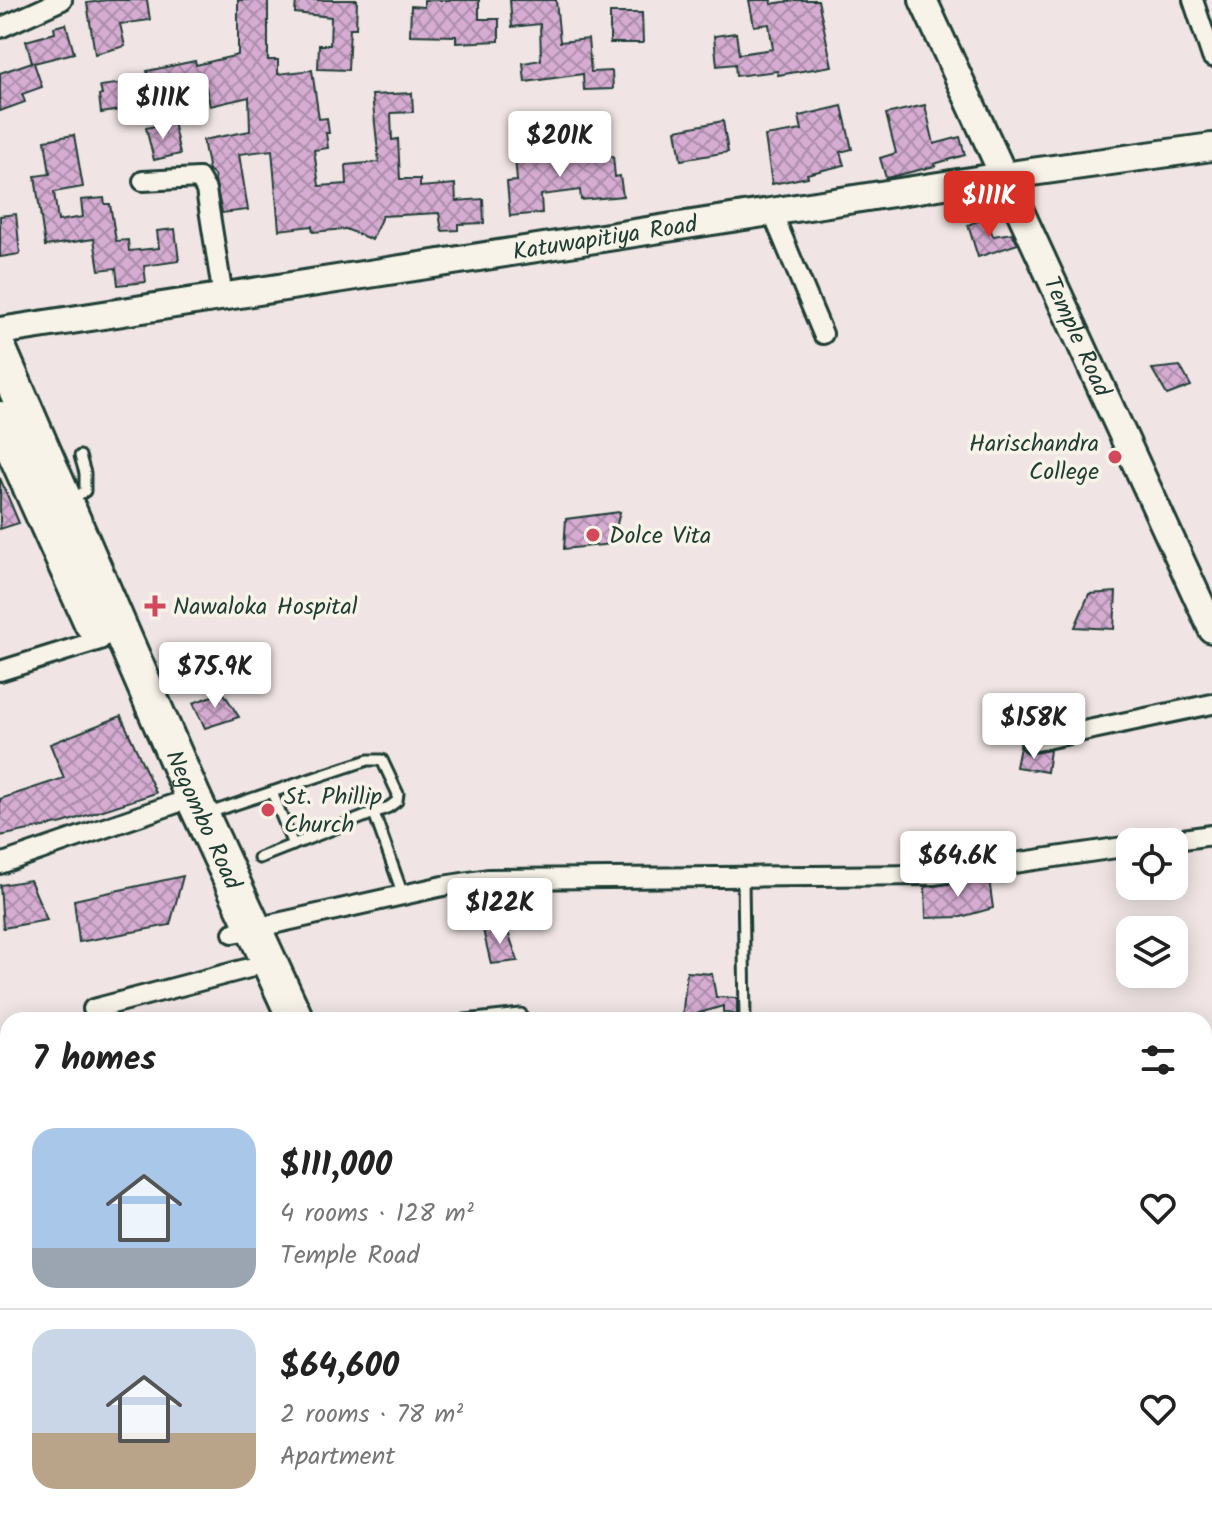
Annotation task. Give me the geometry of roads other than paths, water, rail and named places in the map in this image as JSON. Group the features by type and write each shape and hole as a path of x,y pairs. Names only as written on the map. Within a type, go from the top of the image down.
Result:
{"highway":[{"name":"Negombo Road","path":"0,352 65,502 188,810"},
{"name":"Negombo Road","path":"0,419 100,640 188,810 244,930 291,1012"},
{"name":"Negombo Road","path":"244,930 249,968 269,1012"}],"street":[{"path":"0,28 62,0"},
{"name":"Temple Road","path":"923,0 1212,629"},
{"path":"1193,0 1212,57"},
{"name":"Katuwapitiya Road","path":"0,331 1003,176 1212,147"},
{"path":"143,181 199,178 206,190 223,297"},
{"path":"772,212 823,334"},
{"path":"0,671 100,640"},
{"path":"1031,742 1212,704"},
{"path":"0,864 188,810"},
{"path":"1188,838 1212,835"},
{"path":"244,930 488,879 933,875 1116,848"},
{"path":"93,1009 249,968"}],"lane":[{"path":"65,502 85,491 85,473 80,456"},
{"path":"188,810 272,792 377,758 382,760 398,794 397,801 389,807 259,858"},
{"path":"272,792 293,845"},
{"path":"374,813 403,895"},
{"path":"743,878 745,1012"}],"place":[{"name":"Harischandra College","path":"1115,457"},
{"name":"Dolce Vita","path":"593,535"},
{"name":"Nawaloka Hospital","path":"155,606"},
{"name":"St. Phillip Church","path":"268,810"}]}
